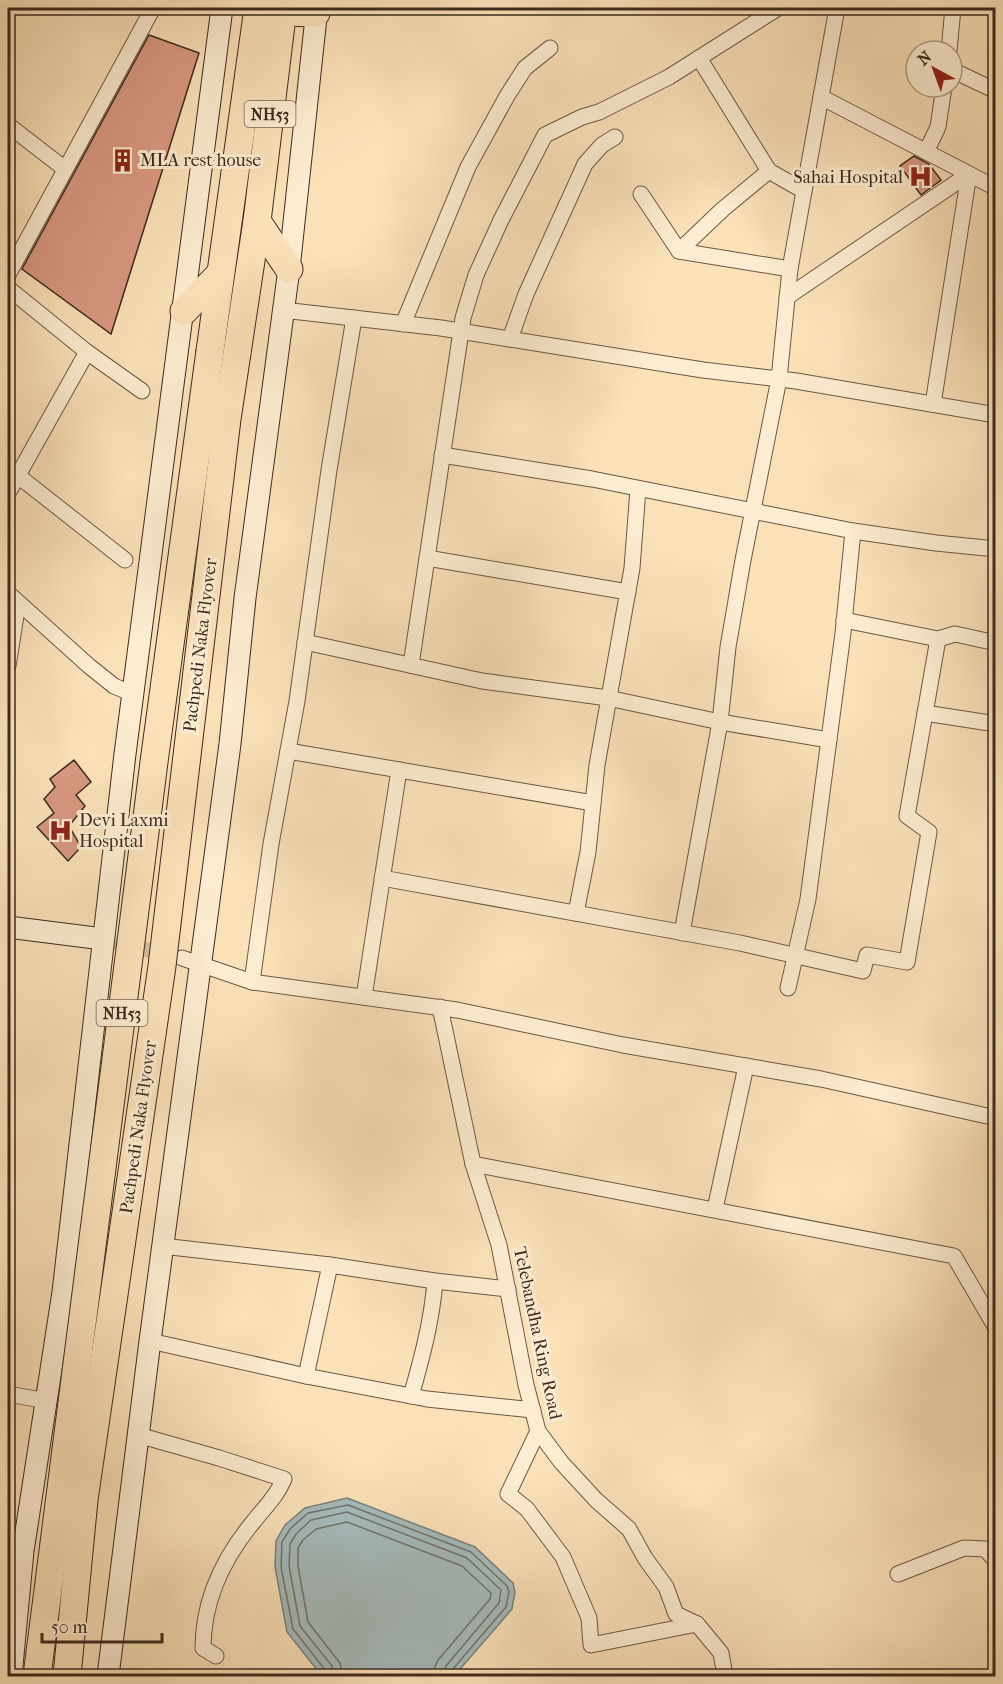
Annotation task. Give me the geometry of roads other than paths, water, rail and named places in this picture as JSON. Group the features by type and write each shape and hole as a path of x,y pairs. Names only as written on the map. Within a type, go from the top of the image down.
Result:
{"highway":[{"path":"275,9 317,10"},
{"name":"NH53","path":"257,221 275,9"},
{"name":"NH53","path":"220,274 275,9"},
{"path":"257,221 289,269"},
{"name":"Pachpedi Naka Flyover","path":"67,1677 84,1500 162,966 227,419 257,221"},
{"path":"184,310 220,274"},
{"name":"Pachpedi Naka Flyover","path":"37,1677 154,762 220,274"}],"main road":[{"path":"11,1677 23,1551 63,1292 109,941 133,693 222,8"},
{"path":"108,1677 162,1246 186,1077 191,961 230,744 245,598 289,269 317,10"},
{"path":"8,927 109,941"}],"street":[{"path":"8,275 153,8"},
{"path":"411,665 463,318 476,275 501,220 545,135 582,117 599,112 669,77 778,8"},
{"path":"682,933 720,722 728,647 779,379 790,269 837,8"},
{"path":"950,39 953,8"},
{"path":"402,324 468,167 525,68 550,48"},
{"path":"699,58 769,171 804,191"},
{"path":"964,76 996,91"},
{"path":"821,97 996,188"},
{"path":"926,152 938,127 942,99"},
{"path":"8,124 65,169"},
{"path":"510,339 530,285 585,164 602,146 615,137"},
{"path":"679,250 723,208 769,171"},
{"path":"787,297 969,174"},
{"path":"933,404 969,174"},
{"path":"641,195 679,250 790,269"},
{"path":"8,288 87,352 142,392"},
{"path":"283,310 510,339 703,370 779,379 996,415"},
{"path":"252,981 271,844 288,751 329,470 354,318"},
{"path":"8,493 87,352"},
{"path":"442,455 753,510 854,531 996,549"},
{"path":"18,475 125,560"},
{"path":"576,913 588,852 608,698 632,568 638,489"},
{"path":"788,988 808,899 854,531"},
{"path":"427,558 628,592"},
{"path":"13,598 114,686 133,693"},
{"path":"8,666 13,598"},
{"path":"844,620 938,639 955,634 996,643"},
{"path":"382,878 682,933 863,970 867,955 907,962 929,832 907,816 938,639"},
{"path":"305,642 482,681 608,698 720,722 829,740"},
{"path":"925,713 996,724"},
{"path":"288,751 593,803"},
{"path":"364,997 399,770"},
{"path":"191,961 252,981 440,1007 623,1045 821,1079 996,1118"},
{"name":"Telebandha Ring Road","path":"440,1007 473,1164 499,1245 538,1431 561,1462 629,1529 645,1558 666,1587 676,1614 697,1624 720,1653 725,1677"},
{"path":"715,1209 746,1066"},
{"path":"473,1164 954,1256 996,1328"},
{"path":"162,1246 330,1265 435,1281 508,1289"},
{"path":"306,1376 330,1265"},
{"path":"411,1396 423,1354 435,1281"},
{"path":"150,1341 306,1376 411,1396 533,1410"},
{"path":"8,1394 46,1401"},
{"path":"538,1431 508,1494 527,1509 563,1557 588,1618 591,1645 697,1624"},
{"path":"138,1435 284,1479 275,1496 236,1544 215,1580 204,1624 203,1648 216,1656"},
{"path":"898,1574 964,1548 985,1549 996,1561"}],"water":[{"path":"347,1498 475,1547 513,1583 515,1592 512,1609 454,1676 322,1676 287,1632 275,1567 276,1541 285,1525 305,1508"}],"tunnel":[{"path":"115,942 168,955"}],"place":[{"name":"MLA rest house","path":"122,160"},
{"name":"Sahai Hospital","path":"921,177"},
{"name":"Devi Laxmi Hospital","path":"61,830"}]}
